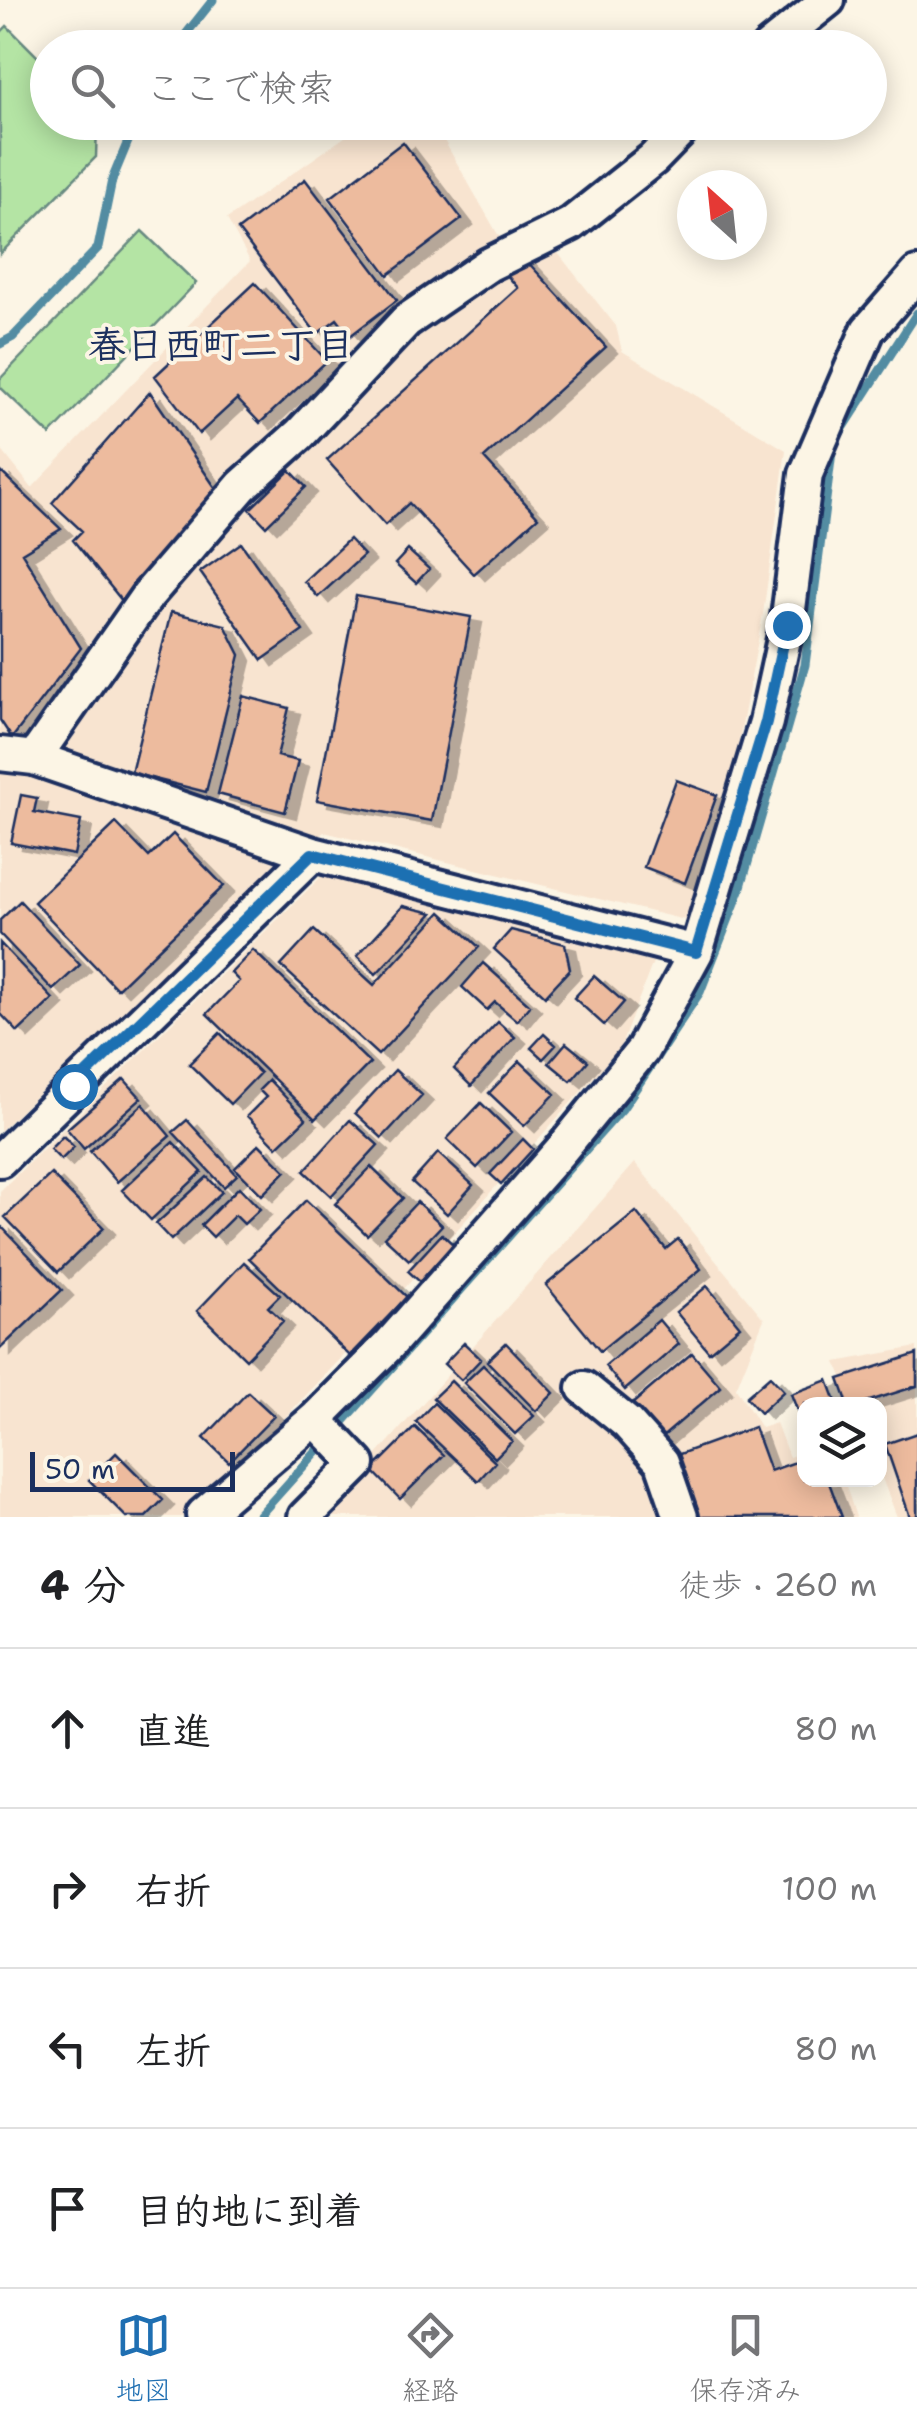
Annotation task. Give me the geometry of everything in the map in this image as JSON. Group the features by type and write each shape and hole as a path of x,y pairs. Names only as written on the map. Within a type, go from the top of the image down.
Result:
{"street":[{"path":"790,30 828,0"},
{"path":"34,758 160,582 242,486 300,434 406,321 488,264 570,224 671,140"},
{"path":"205,1517 318,1423 562,1149 642,1051 696,952 766,722 787,625 806,474 868,330 917,274"},
{"path":"0,754 34,758 312,854 696,952"},
{"path":"0,1160 312,854"},
{"path":"584,1388 627,1423 662,1462 681,1517"},
{"path":"304,1517 358,1464 318,1423"}],"shaded area":[{"path":"341,140 444,140 520,273 554,248 616,326 622,351 786,450 763,614 724,820 685,920 324,832 235,904 0,1131 0,448 32,488 250,261 227,219"},
{"path":"324,874 653,962 620,1048 351,1348 190,1517 0,1517 0,1191"},
{"path":"635,1163 764,1319 736,1388 761,1428 776,1423 789,1457 797,1454 797,1487 846,1487 856,1517 322,1517"},
{"path":"917,1347 917,1517 897,1517 885,1487 887,1397 850,1397 836,1362"}],"green space":[{"path":"7,26 30,49 30,140 96,140 96,157 0,254 0,33"},
{"path":"142,231 196,283 50,435 0,387 0,379"}],"building":[{"path":"403,142 462,219 388,275 330,198"},
{"path":"305,179 397,300 350,336 337,319 317,334 238,230"},
{"path":"524,258 606,347 484,458 538,517 474,574 409,503 385,525 327,460 518,288 506,274"},
{"path":"255,283 327,361 260,423 237,399 199,434 155,376"},
{"path":"150,392 219,493 123,602 73,540 82,531 52,503"},
{"path":"290,470 306,487 266,526 250,509"},
{"path":"0,471 61,529 22,553 81,648 12,738 0,720"},
{"path":"349,539 364,555 318,597 304,581"},
{"path":"241,543 303,631 262,660 200,572"},
{"path":"408,550 429,569 416,583 395,564"},
{"path":"356,596 471,617 432,821 317,800"},
{"path":"171,612 225,625 240,655 206,792 131,773"},
{"path":"243,696 289,708 277,756 298,761 285,812 218,794"},
{"path":"676,780 717,795 685,883 644,867"},
{"path":"21,795 37,798 34,812 81,821 74,855 11,843"},
{"path":"116,823 149,857 173,834 224,886 117,989 34,902"},
{"path":"20,901 80,965 53,990 0,934 0,920"},
{"path":"403,906 433,913 376,974 357,956"},
{"path":"441,912 479,947 378,1055 281,966 314,930 374,985"},
{"path":"511,930 565,944 570,969 545,996 494,949"},
{"path":"0,943 53,999 18,1032 0,1013"},
{"path":"253,950 370,1063 315,1119 207,1014 239,981 231,973"},
{"path":"483,963 530,1005 517,1021 495,1002 487,1010 462,987"},
{"path":"594,976 624,1002 604,1025 574,998"},
{"path":"498,1022 515,1037 471,1086 454,1069"},
{"path":"220,1033 260,1073 230,1104 189,1064"},
{"path":"544,1034 556,1045 543,1059 531,1048"},
{"path":"566,1043 588,1061 571,1081 549,1063"},
{"path":"520,1061 555,1094 524,1126 489,1093"},
{"path":"395,1070 422,1095 382,1138 355,1113"},
{"path":"124,1079 141,1098 84,1149 67,1129"},
{"path":"269,1080 306,1119 277,1147 247,1116 266,1097 259,1090"},
{"path":"481,1103 511,1132 477,1168 447,1139"},
{"path":"143,1104 170,1136 117,1182 90,1151"},
{"path":"187,1120 237,1175 224,1187 173,1132"},
{"path":"350,1120 378,1145 331,1196 304,1171"},
{"path":"63,1136 74,1147 61,1160 50,1149"},
{"path":"523,1139 533,1149 501,1184 490,1174"},
{"path":"173,1142 202,1172 151,1220 122,1190"},
{"path":"259,1144 286,1171 262,1195 235,1168"},
{"path":"438,1153 473,1185 447,1214 412,1182"},
{"path":"371,1167 403,1198 367,1235 335,1204"},
{"path":"51,1174 104,1228 58,1272 5,1217"},
{"path":"207,1177 222,1192 171,1240 156,1224"},
{"path":"239,1187 260,1209 244,1224 235,1215 213,1237 201,1225"},
{"path":"306,1200 407,1297 350,1356 249,1258"},
{"path":"417,1202 442,1225 409,1260 384,1237"},
{"path":"636,1212 666,1249 678,1239 701,1269 600,1351 546,1285"},
{"path":"0,1225 62,1290 0,1349"},
{"path":"442,1234 454,1245 420,1282 408,1271"},
{"path":"244,1262 280,1295 268,1307 283,1321 246,1359 197,1311"},
{"path":"707,1286 740,1326 709,1352 676,1312"},
{"path":"659,1320 679,1344 625,1390 605,1366"},
{"path":"464,1343 481,1359 461,1380 444,1364"},
{"path":"506,1343 554,1393 536,1411 487,1361"},
{"path":"692,1353 721,1387 660,1439 631,1405"},
{"path":"917,1354 917,1386 882,1397 845,1397 839,1379"},
{"path":"483,1365 534,1416 515,1434 464,1383"},
{"path":"770,1376 784,1391 760,1413 746,1397"},
{"path":"828,1380 834,1397 797,1397 797,1410 791,1394"},
{"path":"451,1381 512,1441 495,1458 433,1398"},
{"path":"248,1392 274,1416 229,1462 204,1438"},
{"path":"434,1403 495,1462 478,1481 416,1422"},
{"path":"415,1427 444,1455 400,1499 372,1470"},
{"path":"754,1427 770,1471 797,1461 797,1487 831,1487 842,1517 697,1517 674,1456"},
{"path":"917,1433 917,1517 910,1517 887,1443"},
{"path":"116,1453 163,1500 146,1517 126,1517 89,1480"}],"waterway":[{"path":"189,30 213,0"},
{"path":"0,344 13,337 98,248 112,180 129,140"},
{"path":"336,1430 622,1109 700,992 740,890 805,665 833,444 917,313"},
{"path":"258,1517 326,1441"}],"district":[{"name":"春日西町二丁目","path":"221,344"}],"route":[{"path":"74,1086 312,854 696,952 766,722 787,625"}]}
